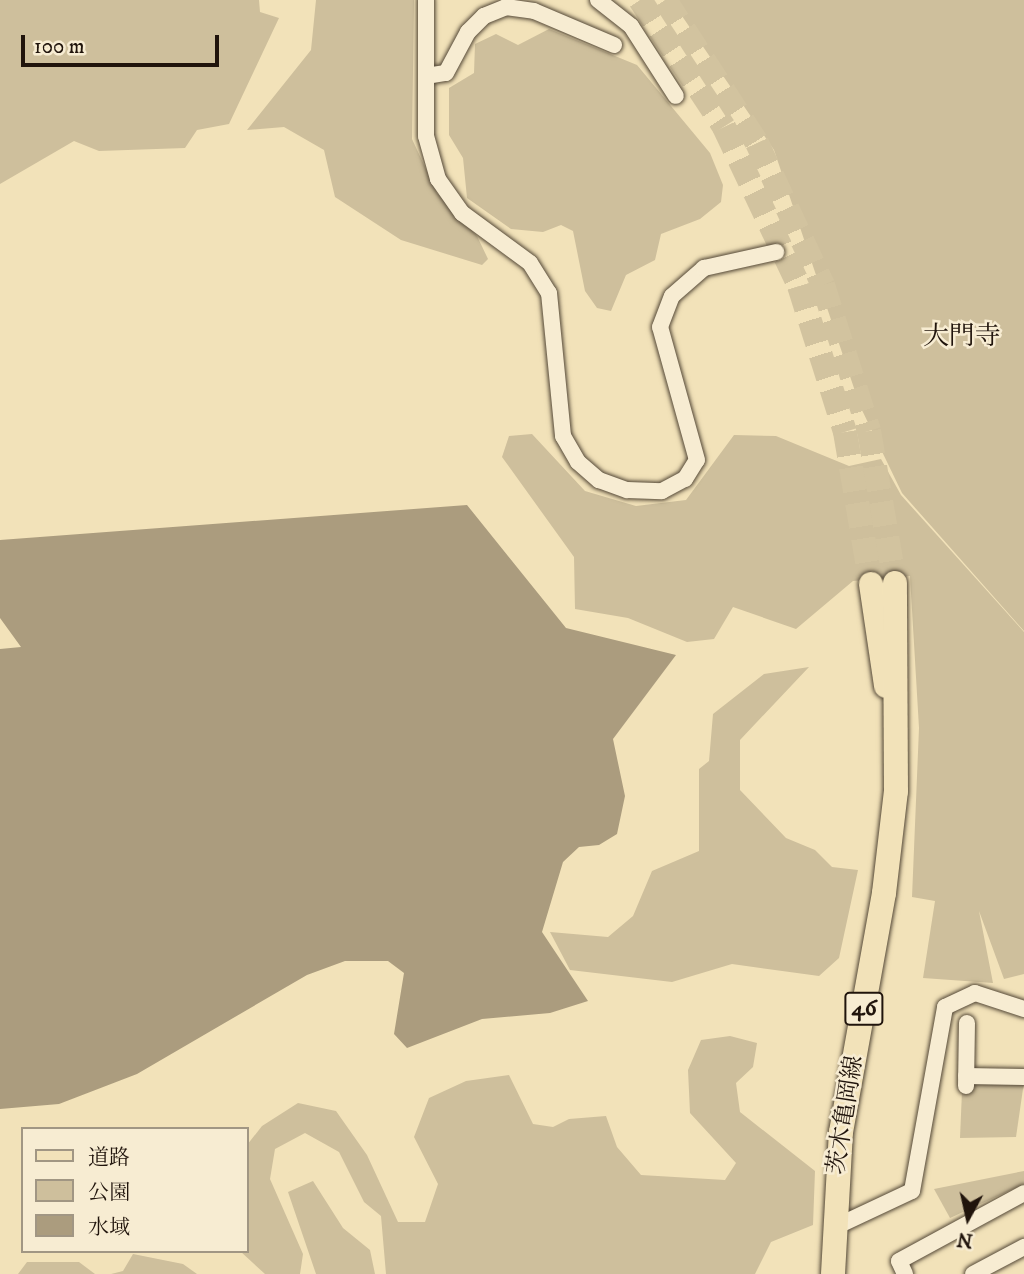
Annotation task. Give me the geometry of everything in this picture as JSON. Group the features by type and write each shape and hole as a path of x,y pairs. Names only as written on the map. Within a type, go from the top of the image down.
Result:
{"main road":[{"name":"茨木亀岡線","path":"834,1274 833,1228 841,1132 883,904 895,791 890,664 883,583"}],"street":[{"path":"426,0 426,136 438,179 462,212 530,263 549,293 564,436 578,462 599,480 627,490 662,491 685,479 697,460 660,327 672,296 704,268 776,252"},
{"path":"598,0 631,26 676,96"},
{"path":"426,76 446,73 468,32 484,16 506,7 534,11 614,45"},
{"path":"833,1228 912,1191 945,1007 975,993 1024,1009"},
{"path":"967,1023 966,1081 1024,1077"},
{"path":"905,1274 899,1261 1024,1193"},
{"path":"973,1274 1024,1247"}],"green space":[{"path":"0,0 259,0 260,12 279,18 229,124 197,130 185,148 99,151 74,141 0,184"},
{"path":"316,0 414,0 412,139 437,193 477,236 488,259 482,265 401,240 335,197 324,150 284,127 247,130 311,50"},
{"path":"671,0 1024,0 1024,631 902,493 860,406 774,150"},
{"path":"549,29 637,65 710,153 723,185 721,202 700,219 661,234 655,260 626,275 611,311 597,308 585,291 573,231 561,225 543,232 511,229 467,198 463,158 449,135 449,88 474,73 475,44 496,34 518,45"},
{"path":"532,434 585,491 636,506 686,500 734,435 776,436 849,466 881,459 901,495 1024,632 1024,974 1004,979 979,911 993,983 923,978 935,901 912,897 919,728 910,576 853,581 796,629 733,607 714,639 687,642 628,618 575,609 574,557 502,457 509,436"},
{"path":"809,667 740,740 740,790 786,838 815,850 832,867 858,870 839,958 819,976 732,964 672,982 570,970 550,932 608,937 633,916 652,871 699,851 699,769 709,761 713,714 764,674"},
{"path":"730,1036 757,1043 753,1067 736,1083 740,1112 815,1171 813,1225 771,1242 755,1274 386,1274 381,1216 364,1202 339,1152 305,1133 275,1149 270,1179 303,1254 300,1274 265,1274 242,1253 248,1253 248,1144 262,1126 298,1103 336,1111 367,1155 398,1222 425,1222 438,1184 414,1137 429,1098 466,1081 509,1075 533,1124 553,1127 569,1119 606,1116 617,1147 641,1175 725,1180 736,1163 690,1113 688,1070 701,1040"},
{"path":"975,1082 1024,1082 1016,1137 960,1138 962,1091"},
{"path":"1024,1171 1024,1184 950,1218 934,1189"},
{"path":"313,1181 343,1228 370,1250 375,1274 316,1274 288,1192"},
{"path":"133,1254 183,1264 197,1274 111,1274 123,1271"},
{"path":"27,1262 79,1262 95,1274 18,1274"}],"water":[{"path":"467,505 566,628 676,655 613,739 625,796 617,834 599,845 579,847 563,862 542,932 588,1001 550,1013 482,1019 407,1048 394,1034 404,973 388,961 345,961 307,975 137,1074 59,1104 0,1109 0,649 21,647 0,618 0,540"}],"tunnel":[{"path":"640,0 724,127 799,286 845,432 871,584"},
{"path":"665,0 757,143 823,285 869,431 895,583"}],"district":[{"name":"大門寺","path":"962,337"}]}
